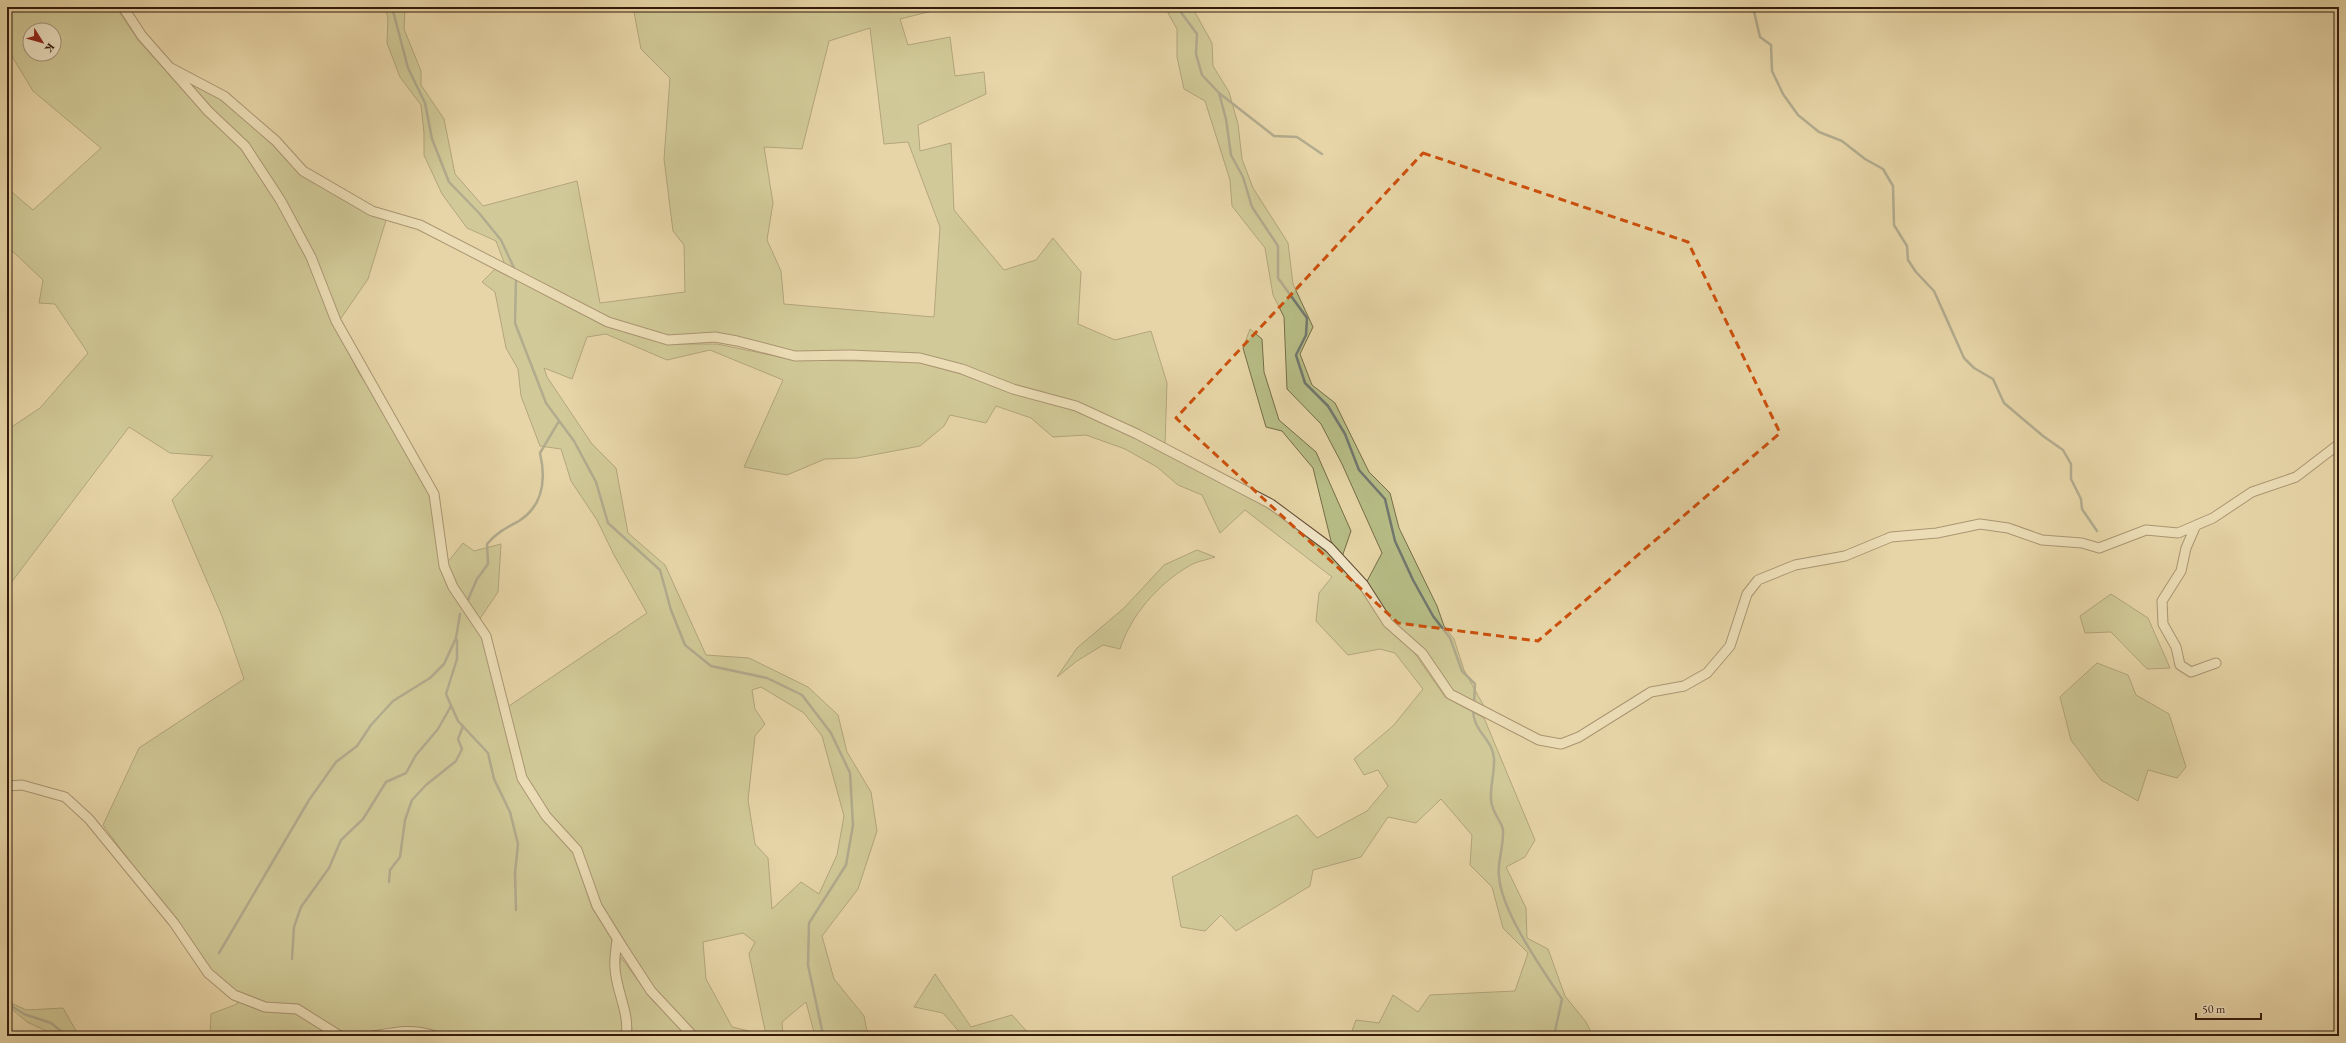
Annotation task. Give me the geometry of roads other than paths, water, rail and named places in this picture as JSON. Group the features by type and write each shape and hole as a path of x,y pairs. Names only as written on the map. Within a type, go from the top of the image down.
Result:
{"street":[{"path":"123,7 142,36 208,111 245,146 281,201 311,257 339,327 363,371 418,463 434,494 444,566 453,587 486,636 522,778 546,816 577,850 596,906 617,940 651,991 693,1036"},
{"path":"171,68 224,96 276,141 303,171 372,211 420,225 608,322 668,340 715,338 738,341 795,356 850,355 920,358 962,369 1013,389 1076,406 1137,434 1271,504 1329,547 1363,584 1388,623 1422,653 1450,694 1539,740 1561,744 1579,737 1652,692 1684,686 1707,673 1730,646 1747,594 1758,580 1795,565 1845,556 1891,537 1937,533 1980,524 2008,528 2042,540 2082,543 2099,548 2146,530 2178,533 2213,518 2252,492 2296,477 2339,444"},
{"path":"2196,525 2186,548 2181,571 2162,601 2163,624 2176,646 2180,665 2191,672 2216,663"},
{"path":"7,786 22,785 65,798 89,819 174,923 208,973 234,995 265,1006 297,1009 340,1036"},
{"path":"617,940 615,968 628,1029 626,1036"},
{"path":"373,1036 405,1030 423,1032 435,1036"}],"waterway":[{"path":"392,7 408,68 425,103 432,139 449,182 479,213 501,240 515,270"},
{"path":"1177,7 1197,34 1196,54 1202,75 1219,93 1226,119 1231,155 1243,177 1252,207 1278,246 1278,278 1307,318 1306,335 1296,355 1305,383 1328,406 1345,434 1359,470 1385,499 1395,541 1413,580 1433,616 1450,638 1462,671 1475,684 1474,704"},
{"path":"1753,7 1760,37 1771,45 1772,71 1783,94 1798,115 1819,132 1842,141 1865,159 1883,169 1893,186 1894,225 1907,246 1908,260 1916,272 1934,291 1964,358 1974,368 1993,379 2004,403 2043,436 2063,450 2071,464 2071,479 2081,499 2082,509 2097,531"},
{"path":"1219,93 1274,136 1297,137 1322,154"},
{"path":"516,277 515,323 546,403 574,441 596,482 608,523 660,570 671,610 685,645 711,666 767,678 802,695 831,733 850,773 853,825 846,865 809,923 808,965 822,1030 821,1036"},
{"path":"467,602 477,579 488,564 487,544 506,528 527,515 534,507 543,482 540,453 559,421"},
{"path":"219,953 309,800 336,762 357,746 371,725 393,701 430,678 444,664 456,638 460,614"},
{"path":"457,640 457,659 446,694 458,721 488,753 494,779 510,812 518,844 515,873 516,910"},
{"path":"292,959 294,927 301,907 329,868 341,840 363,819 386,782 406,773 416,755 438,729 451,706"},
{"path":"1473,709 1476,724 1493,751 1494,768 1491,800 1493,809 1503,830 1499,871 1501,890 1507,906 1524,939 1562,999 1554,1036"},
{"path":"389,882 390,870 400,857 405,820 412,800 426,785 456,761 462,749 458,739 463,726"},
{"path":"7,1003 24,1014 51,1023 67,1036"}]}
